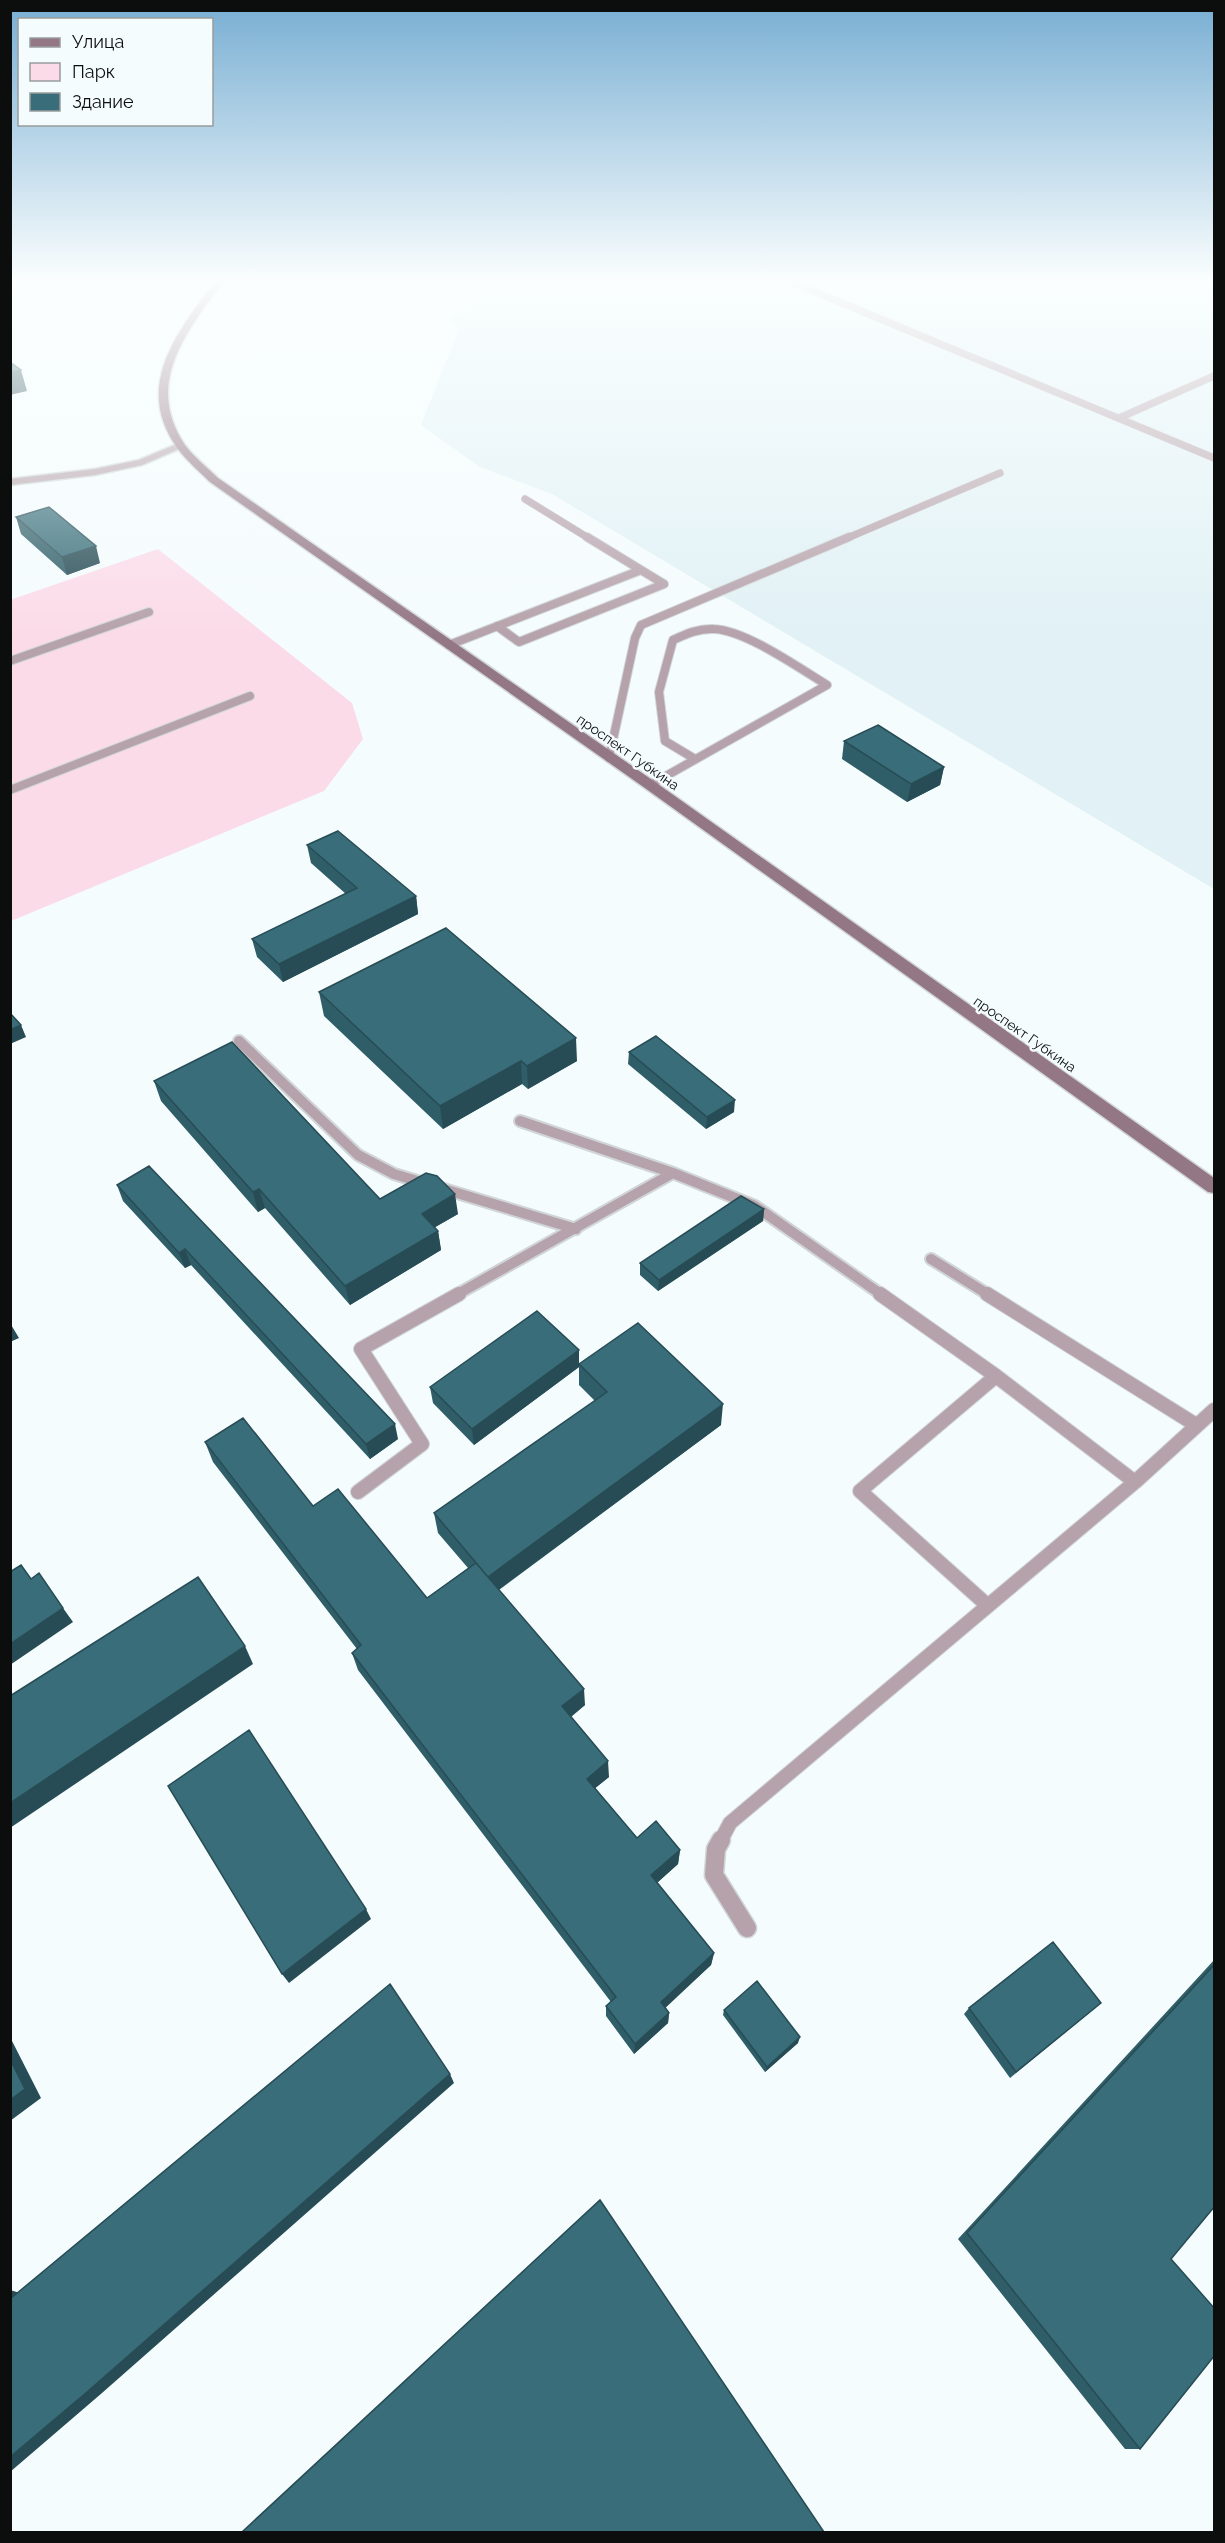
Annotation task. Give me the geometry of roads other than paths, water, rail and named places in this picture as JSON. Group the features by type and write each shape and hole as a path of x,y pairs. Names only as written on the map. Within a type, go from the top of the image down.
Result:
{"street":[{"name":"проспект Губкина","path":"164,399 167,420 181,446 214,480 650,785 1215,1187"},
{"path":"10,482 95,472 142,462 181,446"}],"lane":[{"path":"1073,399 1215,459"},
{"path":"1119,418 1163,399"},
{"path":"609,758 634,638 641,625 1000,473"},
{"path":"497,626 519,642 664,584 525,499"},
{"path":"449,645 641,570"},
{"path":"10,661 149,612"},
{"path":"650,785 827,684 735,632 717,628 691,631 673,640 659,692 665,741 695,759"},
{"path":"10,790 250,696"},
{"path":"239,1041 358,1155 377,1167 576,1229"},
{"path":"519,1121 673,1173 755,1206 996,1376 1135,1482"},
{"path":"358,1492 422,1444 361,1349 673,1173"},
{"path":"931,1259 1196,1425"},
{"path":"987,1605 860,1491 996,1376"},
{"path":"747,1928 714,1875 716,1849 730,1823 1135,1482 1215,1410"}]}
